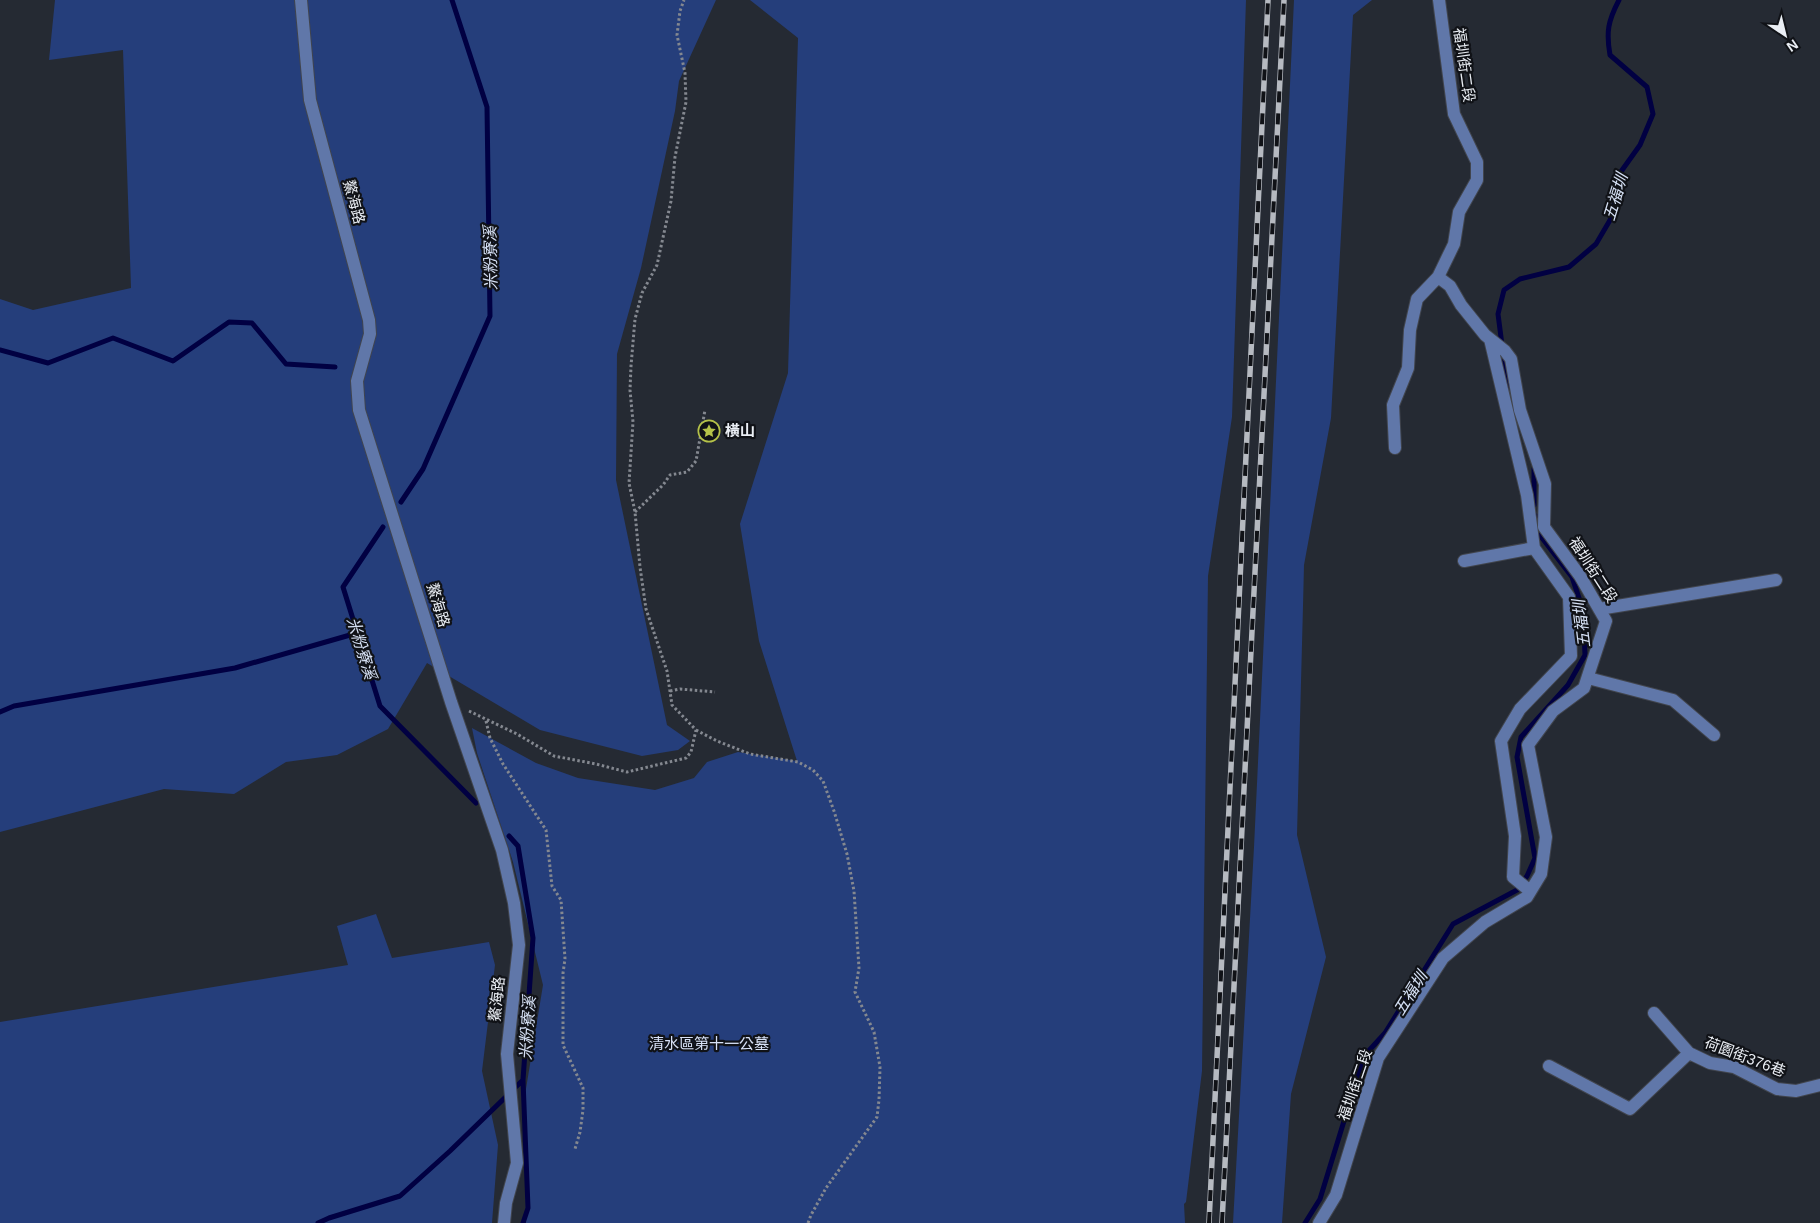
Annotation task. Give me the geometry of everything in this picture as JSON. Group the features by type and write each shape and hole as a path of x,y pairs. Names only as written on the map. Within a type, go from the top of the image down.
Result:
{"lane":[{"name":"鰲海路","path":"302,0 310,100 369,320 370,334 357,381 359,410 451,702 502,850 514,903 519,945 507,1054 517,1163 506,1203 504,1223"},
{"name":"福圳街二段","path":"1319,1223 1336,1195 1378,1058 1444,958 1485,922 1527,896 1540,874 1546,837 1528,745 1553,712 1584,688 1606,621 1580,576 1544,527 1545,484 1520,410 1511,359 1490,339 1461,305 1450,286 1438,277 1454,244 1459,212 1477,180 1477,162 1454,114 1439,0"},
{"path":"1395,448 1393,405 1408,368 1410,330 1417,299 1438,277"},
{"path":"1490,339 1527,495 1534,548 1569,597 1571,656 1520,710 1501,741 1515,836 1512,878 1530,891"},
{"path":"1464,561 1534,548"},
{"path":"1599,609 1776,580"},
{"path":"1588,678 1673,700 1714,735"},
{"name":"荷園街376巷","path":"1654,1014 1689,1053 1710,1063 1734,1067 1777,1089 1796,1091 1820,1085"},
{"name":"荷園街376巷","path":"1549,1066 1630,1109 1689,1053"}],"path":[{"path":"684,0 680,11 677,35 685,73 686,102 676,157 671,201 657,265 642,293 635,319 630,382 633,422 629,483 635,512 646,609 667,671 672,705 696,730 717,741 750,754 798,762 813,770 823,781 847,854 854,892 858,968 855,992 874,1032 880,1067 879,1100 877,1117 826,1188 808,1223"},
{"path":"635,512 652,497 670,475 687,472 696,461 705,410"},
{"path":"670,691 680,689 715,692"},
{"path":"451,702 517,734 554,756 628,772 686,758 691,752 696,730"},
{"path":"486,720 490,738 503,764 546,830 552,886 561,900 565,959 563,973 563,1045 583,1088 583,1110 575,1149"}],"green space":[{"path":"55,0 716,0 679,81 675,111 641,268 617,354 616,480 667,725 690,741 678,750 642,756 540,730 427,663 388,729 337,755 286,762 234,794 164,789 0,832 0,299 33,310 131,288 123,50 49,60"},
{"name":"清水區第十一公墓","path":"750,0 1246,0 1232,417 1208,576 1202,1071 1186,1202 1184,1204 1185,1223 526,1223 525,1095 543,985 513,862 477,753 472,728 536,763 578,778 655,790 694,778 707,762 738,752 797,761 759,641 740,524 788,373 798,38"},
{"path":"1294,0 1372,0 1353,15 1331,418 1304,565 1297,835 1326,957 1291,1094 1282,1223 1233,1223 1254,847"},
{"path":"376,914 392,958 489,942 495,965 482,1071 498,1145 492,1223 0,1223 0,1022 348,965 337,926"}],"waterway":[{"name":"米粉寮溪","path":"401,502 423,469 490,316 487,107 452,0"},
{"name":"五福圳","path":"1502,345 1498,314 1504,290 1520,279 1569,267 1596,244 1613,215 1620,173 1640,145 1653,114 1647,87 1610,55 1609,27 1612,14 1619,0"},
{"path":"0,350 48,363 113,338 173,361 229,322 252,323 286,364 335,367"},
{"name":"五福圳","path":"1504,356 1507,383 1513,401"},
{"name":"五福圳","path":"1534,469 1534,505"},
{"name":"五福圳","path":"1305,1223 1320,1199 1364,1056 1385,1033 1453,924 1517,890 1527,876 1535,858 1517,757 1521,737 1568,685 1585,655 1583,610 1572,577 1539,534 1536,516"},
{"name":"米粉寮溪","path":"383,527 343,587 380,706 476,803"},
{"path":"0,712 14,706 235,668 357,633"},
{"name":"米粉寮溪","path":"509,836 518,846 533,938 523,1080 528,1208 523,1223"},
{"path":"318,1223 400,1196 450,1151 523,1080"}],"railway":[{"path":"1209,1223 1268,0"},
{"path":"1222,1223 1284,0"}],"place":[{"name":"橫山","path":"709,431"}]}
